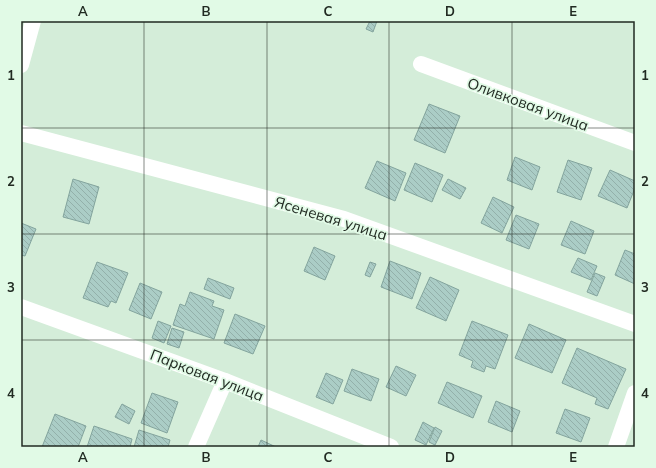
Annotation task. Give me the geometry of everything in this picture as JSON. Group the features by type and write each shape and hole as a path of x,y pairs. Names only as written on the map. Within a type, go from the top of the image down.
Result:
{"street":[{"path":"21,65 33,21"},
{"name":"Оливковая улица","path":"421,64 635,143"},
{"name":"Ясеневая улица","path":"21,133 344,219 635,324"},
{"name":"Парковая улица","path":"21,307 225,381 391,447"},
{"path":"196,447 225,381"},
{"path":"616,447 635,393"}],"building":[{"path":"370,21 377,21 373,32 366,29"},
{"path":"429,104 460,116 445,153 414,140"},
{"path":"515,157 540,167 532,190 507,180"},
{"path":"568,160 592,168 581,200 557,192"},
{"path":"377,161 406,173 395,201 365,188"},
{"path":"415,163 443,175 432,202 404,190"},
{"path":"610,170 635,181 635,188 627,208 598,196"},
{"path":"73,179 99,187 89,224 63,217"},
{"path":"448,179 466,188 460,199 442,190"},
{"path":"493,197 514,207 502,233 481,223"},
{"path":"516,215 539,224 529,249 506,240"},
{"path":"571,221 594,231 585,254 561,245"},
{"path":"21,223 36,229 25,256 21,255"},
{"path":"314,247 335,256 325,280 304,271"},
{"path":"625,250 635,254 635,284 615,275"},
{"path":"578,258 597,266 591,280 571,272"},
{"path":"390,261 421,273 412,299 381,287"},
{"path":"97,262 128,273 116,303 111,301 108,307 83,298"},
{"path":"370,262 376,264 370,277 365,275"},
{"path":"595,273 605,277 597,296 587,292"},
{"path":"430,277 459,290 446,321 416,308"},
{"path":"208,278 234,288 230,299 204,289"},
{"path":"140,283 162,292 151,319 129,310"},
{"path":"190,292 214,301 212,306 224,310 214,339 173,325 180,304 185,306"},
{"path":"235,314 265,326 253,354 224,343"},
{"path":"158,321 171,326 164,343 152,338"},
{"path":"472,321 508,335 495,369 486,366 484,372 471,367 473,361 459,355"},
{"path":"529,324 566,340 552,373 515,358"},
{"path":"172,328 184,332 179,348 167,344"},
{"path":"577,348 626,369 608,409 595,404 597,398 562,383"},
{"path":"396,366 416,375 406,396 386,387"},
{"path":"352,369 379,379 371,401 344,391"},
{"path":"326,373 343,380 333,404 316,397"},
{"path":"447,382 482,396 473,418 438,403"},
{"path":"152,393 178,402 167,433 141,423"},
{"path":"496,401 520,411 512,432 488,422"},
{"path":"122,404 135,411 129,424 115,417"},
{"path":"565,409 590,418 581,442 556,433"},
{"path":"55,414 86,426 78,447 42,447"},
{"path":"423,422 434,428 426,445 415,440"},
{"path":"94,426 132,439 130,447 87,447"},
{"path":"435,427 442,431 435,445 429,442"},
{"path":"139,430 170,440 168,447 134,447"},
{"path":"261,440 276,447 258,447"}]}
